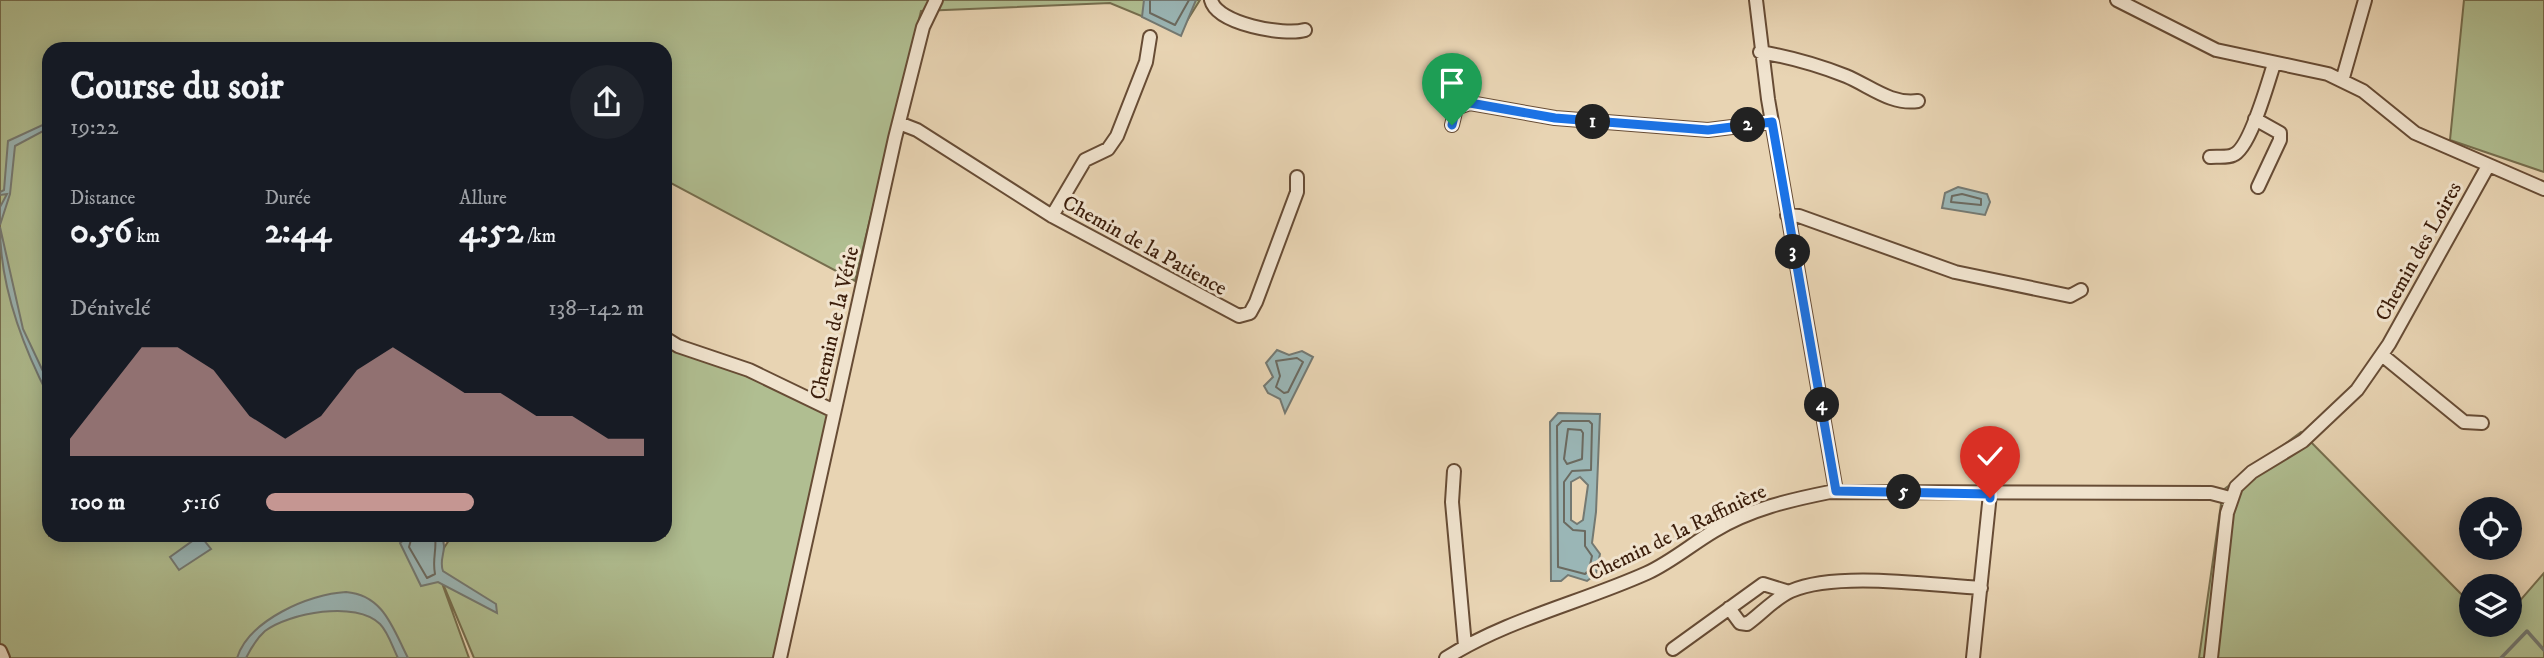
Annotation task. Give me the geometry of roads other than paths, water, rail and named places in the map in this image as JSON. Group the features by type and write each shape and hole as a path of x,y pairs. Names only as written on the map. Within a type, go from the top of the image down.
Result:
{"street":[{"name":"Chemin de la Vérie","path":"780,658 899,122 923,27 936,0"},
{"path":"1210,0 1216,10 1229,18 1273,32 1305,30"},
{"path":"1756,0 1760,52 1836,491"},
{"path":"2117,0 2216,50 2328,74 2363,91 2415,133 2544,189"},
{"path":"2342,81 2365,0"},
{"path":"1052,216 1085,160 1108,149 1117,136 1146,62 1150,37"},
{"path":"1760,52 1806,62 1849,77 1902,104 1918,102"},
{"path":"2210,157 2233,155 2240,150 2255,119 2274,64"},
{"path":"1452,125 1456,108 1470,103 1555,118 1636,126 1708,130 1772,122"},
{"path":"2255,119 2280,133 2280,141 2258,187"},
{"name":"Chemin de la Patience","path":"899,122 917,130 1052,216 1239,316 1250,313 1256,302 1297,192 1297,177"},
{"name":"Chemin des Loires","path":"2231,498 2236,487 2252,472 2303,441 2330,419 2357,390 2382,355 2488,166"},
{"path":"1787,215 1799,216 1955,272 2070,296 2081,290"},
{"path":"672,342 748,370 834,411"},
{"path":"2382,355 2464,422 2482,423"},
{"path":"1454,471 1452,502 1465,646"},
{"name":"Chemin de la Raffinière","path":"1446,658 1465,646 1543,611 1593,596 1648,572 1717,529 1782,502 1836,491 2211,494 2231,498"},
{"path":"1973,658 1990,494"},
{"path":"2211,658 2231,498"},
{"path":"1730,608 1740,623 1747,624 1789,592 1816,583 1845,581 1981,588"},
{"path":"1673,649 1763,584 1789,592"},
{"path":"0,651 3,658"}],"water":[{"path":"1144,0 1196,0 1181,36 1142,17"},
{"path":"42,125 42,132 15,146 10,194 0,225 0,207 7,194 0,195 4,190 8,141"},
{"path":"1958,187 1987,194 1990,202 1985,215 1942,208 1945,193"},
{"path":"0,227 23,329 42,369 42,382 14,315 1,249"},
{"path":"1277,350 1289,355 1302,351 1313,357 1285,413 1280,399 1268,393 1264,386 1273,377 1266,363"},
{"path":"1558,413 1600,414 1592,543 1600,554 1596,574 1587,581 1568,575 1561,581 1551,581 1550,422","holes":["1580,477 1588,485 1583,520 1577,524 1571,520 1571,482"]},
{"path":"191,542 205,542 211,549 179,570 170,557"},
{"path":"443,542 443,571 496,604 497,613 438,582 421,586 400,543"},
{"path":"346,592 370,600 386,615 408,658 398,658 380,624 355,612 339,611 306,615 276,625 259,637 246,658 237,658 244,644 267,621 298,604"}],"waterway":[{"path":"2501,658 2527,631 2544,650"}]}
